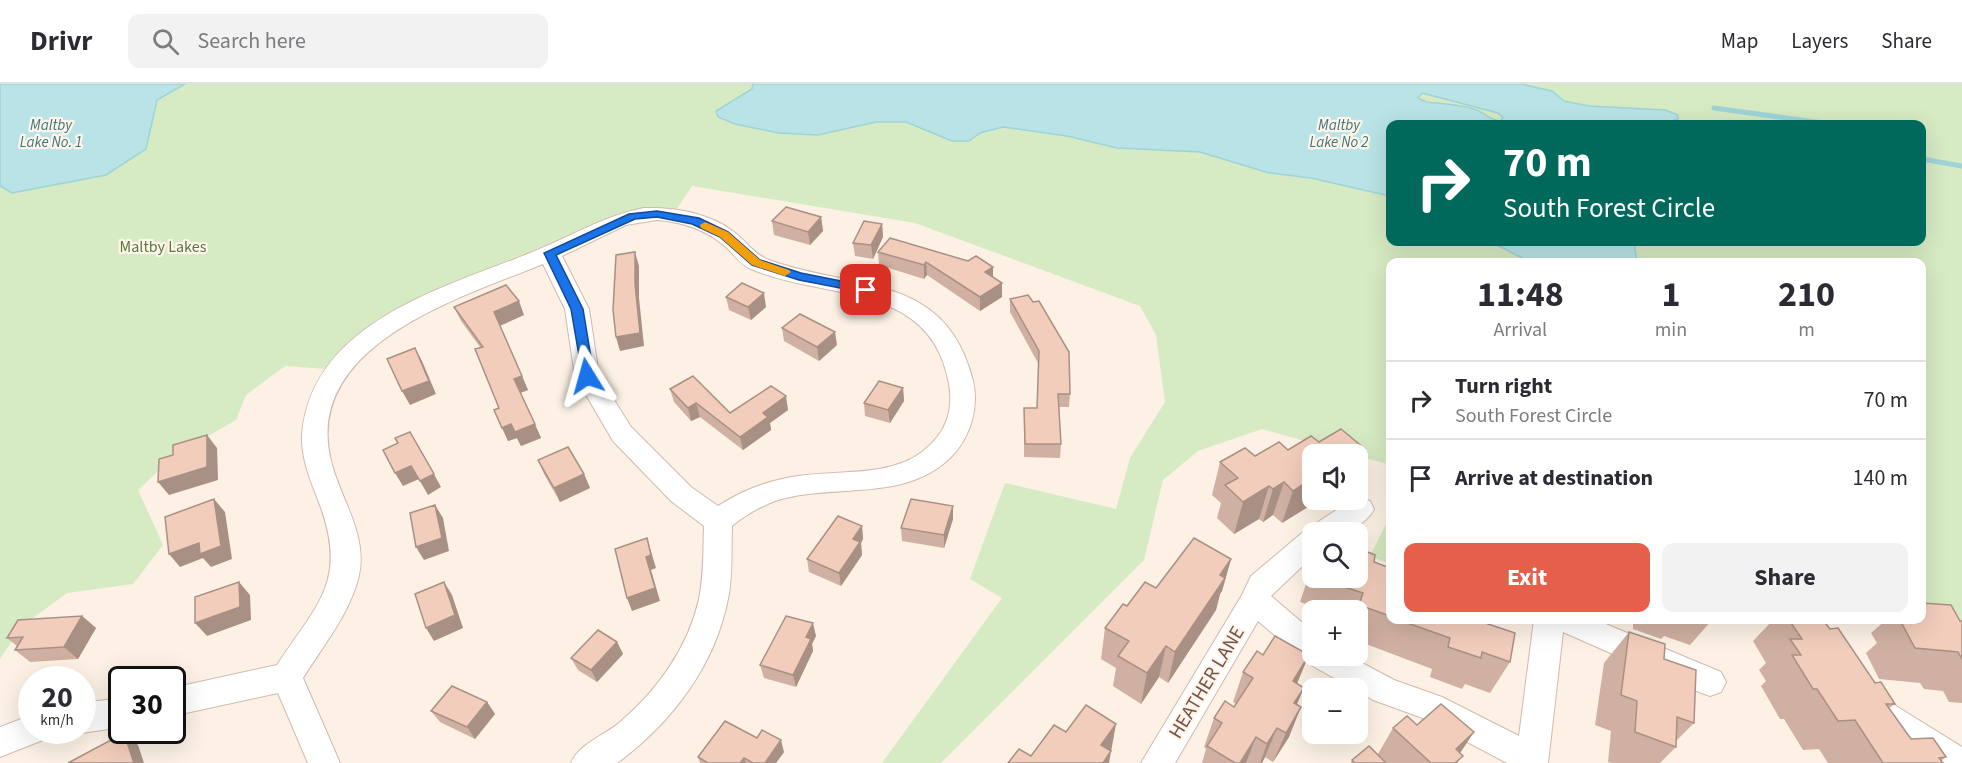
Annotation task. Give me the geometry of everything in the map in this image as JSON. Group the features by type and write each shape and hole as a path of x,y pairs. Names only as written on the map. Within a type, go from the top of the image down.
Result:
{"street":[{"path":"186,699 287,676 333,602 345,574 346,552 341,525 316,458 318,416 332,379 342,364 357,349 410,313 480,280 633,216 671,215 695,221 724,235 756,262 799,276 878,292 910,306 936,325 946,341 959,372 964,404 962,415 944,449 926,463 902,473 795,486 748,501 718,521"},
{"path":"549,253 577,309 587,376 622,434 681,494 718,521"},
{"path":"1340,522 1358,510"},
{"path":"587,763 617,745 638,728 671,692 685,670 704,631 712,608 716,585 718,521"},
{"name":"HEATHER LANE","path":"1156,763 1256,600 1261,585 1302,550"},
{"path":"1256,600 1302,640"},
{"path":"1340,666 1384,690 1431,707 1532,761 1549,624"},
{"path":"1574,624 1710,682"},
{"path":"287,676 324,763"},
{"path":"1853,681 1885,716 1959,763"},
{"path":"0,742 18,735"}],"green space":[{"name":"Maltby Lakes","path":"0,84 1962,84 1962,627 1926,616 1926,258 1386,258 1386,464 1368,459 1368,444 1316,444 1262,429 1198,451 1163,480 1144,560 941,763 882,763 1002,598 970,579 1005,483 1116,509 1130,458 1165,402 1156,335 1140,306 915,223 692,186 676,210 620,215 444,287 327,369 285,366 246,395 236,420 175,455 138,490 163,545 133,584 67,593 22,626 0,659"},
{"path":"1386,524 1386,562 1370,556"}],"water":[{"name":"Maltby Lake No. 1","path":"0,84 185,84 157,100 146,149 106,175 12,193 0,186"},
{"name":"Maltby Lake No 2","path":"753,84 1520,84 1552,91 1564,101 1589,106 1665,110 1678,115 1678,119 1501,120 1503,118 1498,113 1422,93 1418,98 1426,102 1469,107 1496,120 1386,120 1386,195 1311,178 1269,173 1200,152 1117,148 1067,136 1003,127 980,133 969,141 952,141 906,122 876,122 818,135 779,133 735,124 718,117 716,111 752,89"},
{"path":"1499,246 1635,246 1636,258 1522,258"}],"building":[{"path":"786,207 821,217 808,232 772,221"},
{"path":"864,221 882,224 871,245 853,243"},
{"path":"890,238 968,261 976,256 993,267 985,272 1002,283 980,297 926,262 924,265 878,252"},
{"path":"635,252 635,284 640,333 616,337 613,310 616,255"},
{"path":"742,283 764,293 748,307 726,297"},
{"path":"506,285 519,301 494,312 522,376 514,379 535,424 515,432 511,424 502,428 494,410 499,408 475,349 483,347 454,307"},
{"path":"1028,295 1033,302 1039,301 1069,352 1070,394 1058,394 1061,444 1025,444 1024,408 1037,408 1039,351 1010,299"},
{"path":"800,314 835,332 817,347 782,328"},
{"path":"415,348 429,381 402,391 387,359"},
{"path":"693,376 730,413 771,386 786,396 763,413 768,417 740,437 696,403 688,408 670,389"},
{"path":"879,381 903,388 888,410 864,403"},
{"path":"1341,429 1359,444 1302,444 1302,485 1293,491 1284,482 1273,489 1269,486 1243,502 1225,485 1238,478 1220,462 1245,448 1255,456 1279,442 1288,450 1311,436 1319,442"},
{"path":"410,432 434,474 420,481 411,466 395,473 383,450 398,443 395,438"},
{"path":"207,435 207,467 158,482 159,459 173,455 173,445"},
{"path":"568,447 584,474 554,488 538,460"},
{"path":"214,499 221,546 200,554 199,543 169,554 165,517"},
{"path":"911,499 953,506 944,535 901,528"},
{"path":"435,505 442,538 416,547 410,513"},
{"path":"838,516 862,526 853,539 860,542 839,573 807,559"},
{"path":"647,538 651,555 646,557 655,588 627,598 615,549"},
{"path":"1194,538 1231,559 1220,575 1225,578 1175,652 1166,646 1147,673 1118,656 1129,641 1105,628 1123,604 1127,606 1145,582 1156,588"},
{"path":"1368,552 1375,555 1374,562 1386,566 1386,615 1368,608 1368,600 1361,600 1363,593 1348,588 1368,588"},
{"path":"239,582 240,607 195,623 195,597"},
{"path":"444,582 455,615 426,628 415,594"},
{"path":"1926,603 1951,605 1962,621 1962,659 1958,652 1915,648 1902,624 1926,624"},
{"path":"82,616 64,647 15,650 23,637 7,638 18,620"},
{"path":"786,616 813,623 806,637 811,639 793,675 760,665"},
{"path":"1410,624 1488,624 1515,633 1510,662 1482,652 1481,658 1448,647 1450,638"},
{"path":"1792,624 1826,624 1830,629 1838,628 1875,683 1881,682 1895,704 1886,704 1911,739 1933,738 1946,757 1939,758 1943,763 1883,763 1855,720 1838,721 1817,689 1813,689 1792,655 1801,655 1790,639 1802,639"},
{"path":"598,630 617,642 591,670 571,658"},
{"path":"1629,632 1665,644 1664,659 1696,670 1694,723 1677,717 1676,747 1635,732 1637,701 1621,695"},
{"path":"1275,636 1302,651 1302,666 1293,681 1302,687 1302,691 1294,703 1301,707 1286,733 1277,728 1267,744 1256,737 1240,763 1235,763 1207,746 1222,723 1214,718 1225,701 1234,707 1253,678 1243,672 1257,651 1263,655"},
{"path":"452,686 487,702 467,727 431,711"},
{"path":"1441,704 1474,732 1456,749 1463,756 1455,763 1431,763 1393,728 1407,716 1417,725"},
{"path":"1086,705 1116,724 1101,745 1111,751 1103,763 1008,763 1019,749 1031,756 1054,725 1066,732"},
{"path":"725,721 757,738 762,730 781,740 765,763 753,763 744,758 740,763 708,763 698,757"},
{"path":"108,742 108,744 128,744 134,763 68,763"},
{"path":"1369,746 1386,763 1355,763 1352,760"}],"waterway":[{"path":"1714,108 1801,120"},
{"path":"1926,160 1962,166"}],"slow traffic":[{"path":"705,225 734,242 742,253 756,262 785,272"}],"route":[{"path":"587,376 577,309 549,253 633,216 657,214 683,217 724,235 734,242 742,253 756,262 799,276 866,290"}]}
